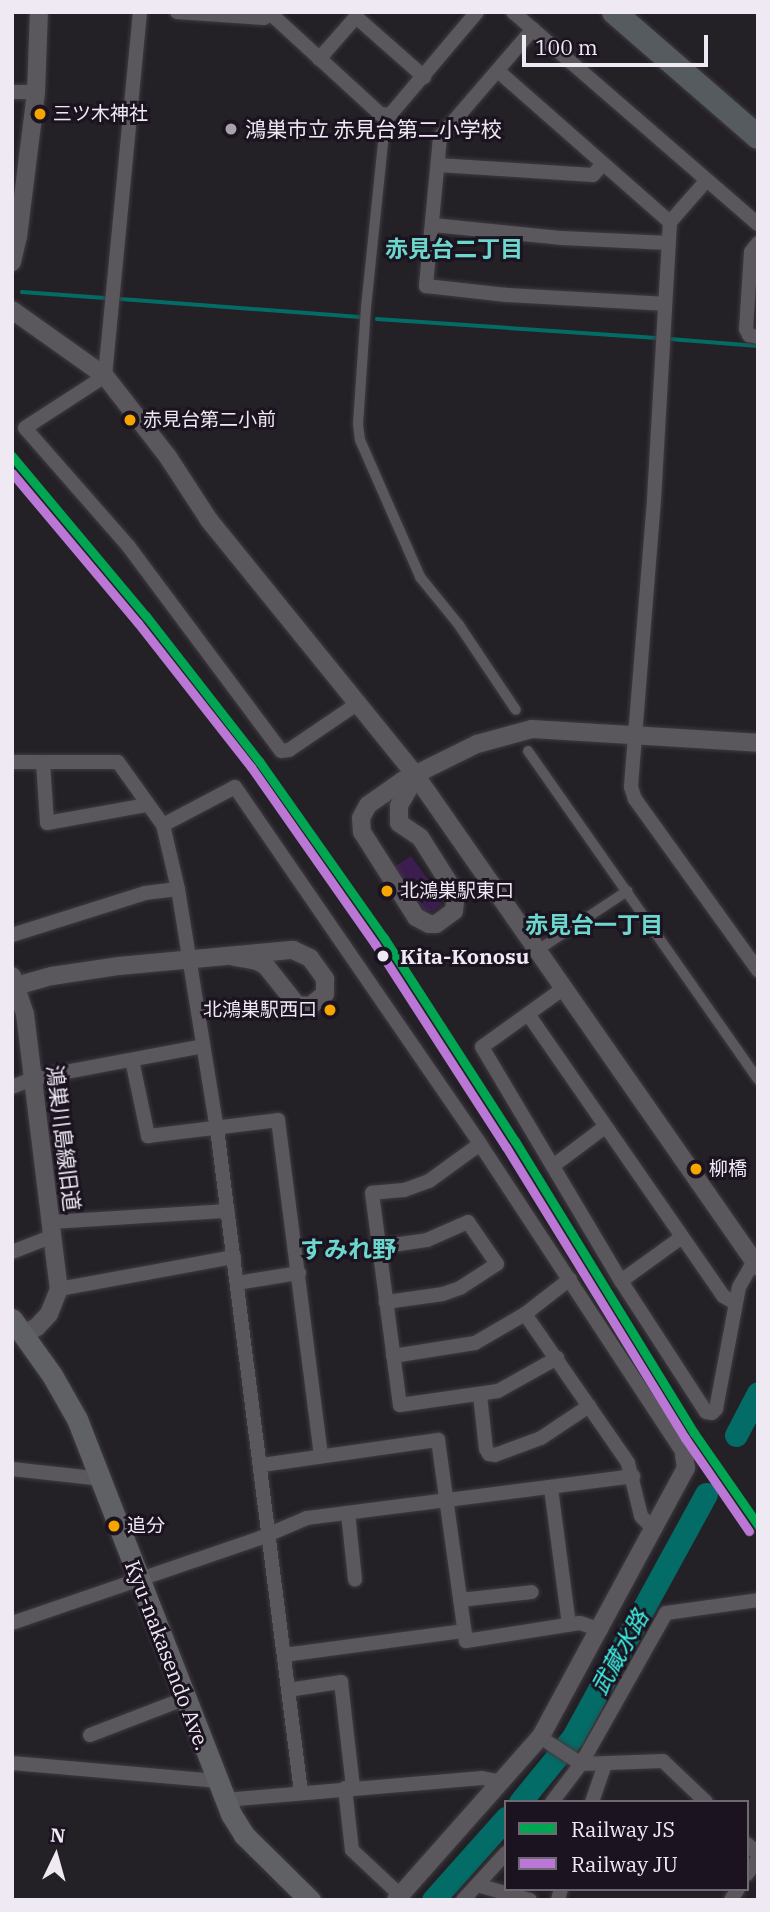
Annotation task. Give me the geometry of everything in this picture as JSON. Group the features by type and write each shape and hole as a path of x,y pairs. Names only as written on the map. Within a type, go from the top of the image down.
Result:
{"highway":[{"path":"614,12 758,137"},
{"path":"637,12 758,118"}],"main road":[{"name":"Kyu-nakasendo Ave.","path":"16,1331 62,1390 102,1479 220,1790 244,1835 310,1900"}],"street":[{"path":"12,261 18,237 36,92 39,12"},
{"path":"105,376 140,12"},
{"path":"177,12 264,18 272,13 380,114 390,115 477,12"},
{"path":"513,12 758,224"},
{"path":"319,59 356,17 424,77"},
{"path":"533,29 440,137 426,286 506,295 665,304"},
{"path":"498,71 670,222"},
{"path":"12,92 36,92"},
{"path":"386,114 366,307 358,424 360,440 420,577 459,625 516,710"},
{"path":"438,165 593,175 603,164"},
{"path":"706,181 670,222 631,787 635,799 758,971"},
{"path":"433,225 562,238 669,243"},
{"path":"758,243 751,252 746,329 749,335 758,338"},
{"path":"12,310 105,376 168,457 208,520 416,776 756,1260 738,1287 716,1409 712,1413 706,1412 621,1281 482,1047 564,988"},
{"path":"105,376 25,428 129,547 281,751 289,750 357,704"},
{"path":"416,776 399,806 399,823 421,837 457,894 454,911 436,924 429,924 416,917 368,846 360,825 368,805 402,781 477,744 513,732 553,728 758,743"},
{"path":"528,751 758,1080"},
{"path":"12,762 118,762 163,825 178,889 217,1129 262,1465 301,1792"},
{"path":"43,762 47,823 147,806"},
{"path":"163,825 235,787 570,1279 684,1455 686,1468 545,1739 398,1898 352,1850 341,1682 288,1690"},
{"path":"12,935 145,893 178,889"},
{"path":"544,946 627,891"},
{"path":"14,981 86,970 298,950 310,958 325,979 325,994 310,1006 297,1005 266,966 234,957"},
{"name":"鴻巣川島線旧道","path":"14,981 25,1014 59,1289"},
{"path":"528,1014 723,1296 736,1303"},
{"path":"12,1087 34,1079 204,1046"},
{"path":"132,1060 148,1136 278,1120 321,1456"},
{"path":"552,1167 605,1127"},
{"path":"480,1144 429,1181 404,1190 372,1193 400,1405 480,1395 519,1381 556,1358"},
{"path":"12,1252 52,1229 228,1211"},
{"path":"378,1247 426,1240 468,1222 497,1264 460,1288 443,1294 386,1303"},
{"path":"621,1281 682,1237"},
{"path":"16,1331 37,1327 49,1314 59,1289 234,1257"},
{"path":"237,1283 299,1273"},
{"path":"393,1356 468,1346 525,1314 570,1279"},
{"path":"525,1314 628,1463 641,1516 654,1530"},
{"path":"480,1395 486,1449 489,1454 495,1455 541,1438 589,1406"},
{"path":"262,1465 438,1440 466,1641 580,1623 601,1630"},
{"path":"12,1469 102,1479"},
{"path":"12,1623 307,1518 633,1476"},
{"path":"551,1488 569,1625"},
{"path":"348,1513 355,1580"},
{"path":"460,1600 532,1592"},
{"path":"553,1800 666,1613 758,1600"},
{"path":"284,1655 464,1630"},
{"path":"90,1735 184,1699"},
{"path":"545,1739 577,1762 605,1764 663,1761 704,1800"},
{"path":"12,1763 220,1790 301,1792 482,1777 503,1782"},
{"path":"593,1800 605,1764"},
{"path":"463,1900 504,1855"},
{"path":"477,1885 530,1900"}],"shaded area":[{"path":"411,856 440,896 441,905 433,911 424,910 394,867"}],"waterway":[{"path":"22,292 105,298"},
{"path":"121,299 359,317"},
{"path":"377,319 656,338"},
{"path":"670,339 758,346"},
{"name":"武蔵水路","path":"736,1435 758,1393"},
{"name":"武蔵水路","path":"522,1800 573,1737 706,1494"},
{"name":"武蔵水路","path":"433,1900 504,1820"}],"rail line":[{"name":"JS","path":"12,456 146,616 259,761 384,938 515,1141 694,1433 758,1525"},
{"name":"JU","path":"12,473 138,623 251,767 375,944 506,1147 685,1438 749,1531"}],"place":[{"name":"三ツ木神社","path":"40,114"},
{"name":"鴻巣市立 赤見台第二小学校","path":"231,129"},
{"name":"赤見台第二小前","path":"130,420"},
{"name":"北鴻巣駅東口","path":"387,891"},
{"name":"Kita-Konosu","path":"383,956"},
{"name":"北鴻巣駅西口","path":"330,1010"},
{"name":"柳橋","path":"696,1169"},
{"name":"追分","path":"114,1526"}],"district":[{"name":"赤見台二丁目","path":"454,248"},
{"name":"赤見台一丁目","path":"594,924"},
{"name":"すみれ野","path":"348,1250"}]}
